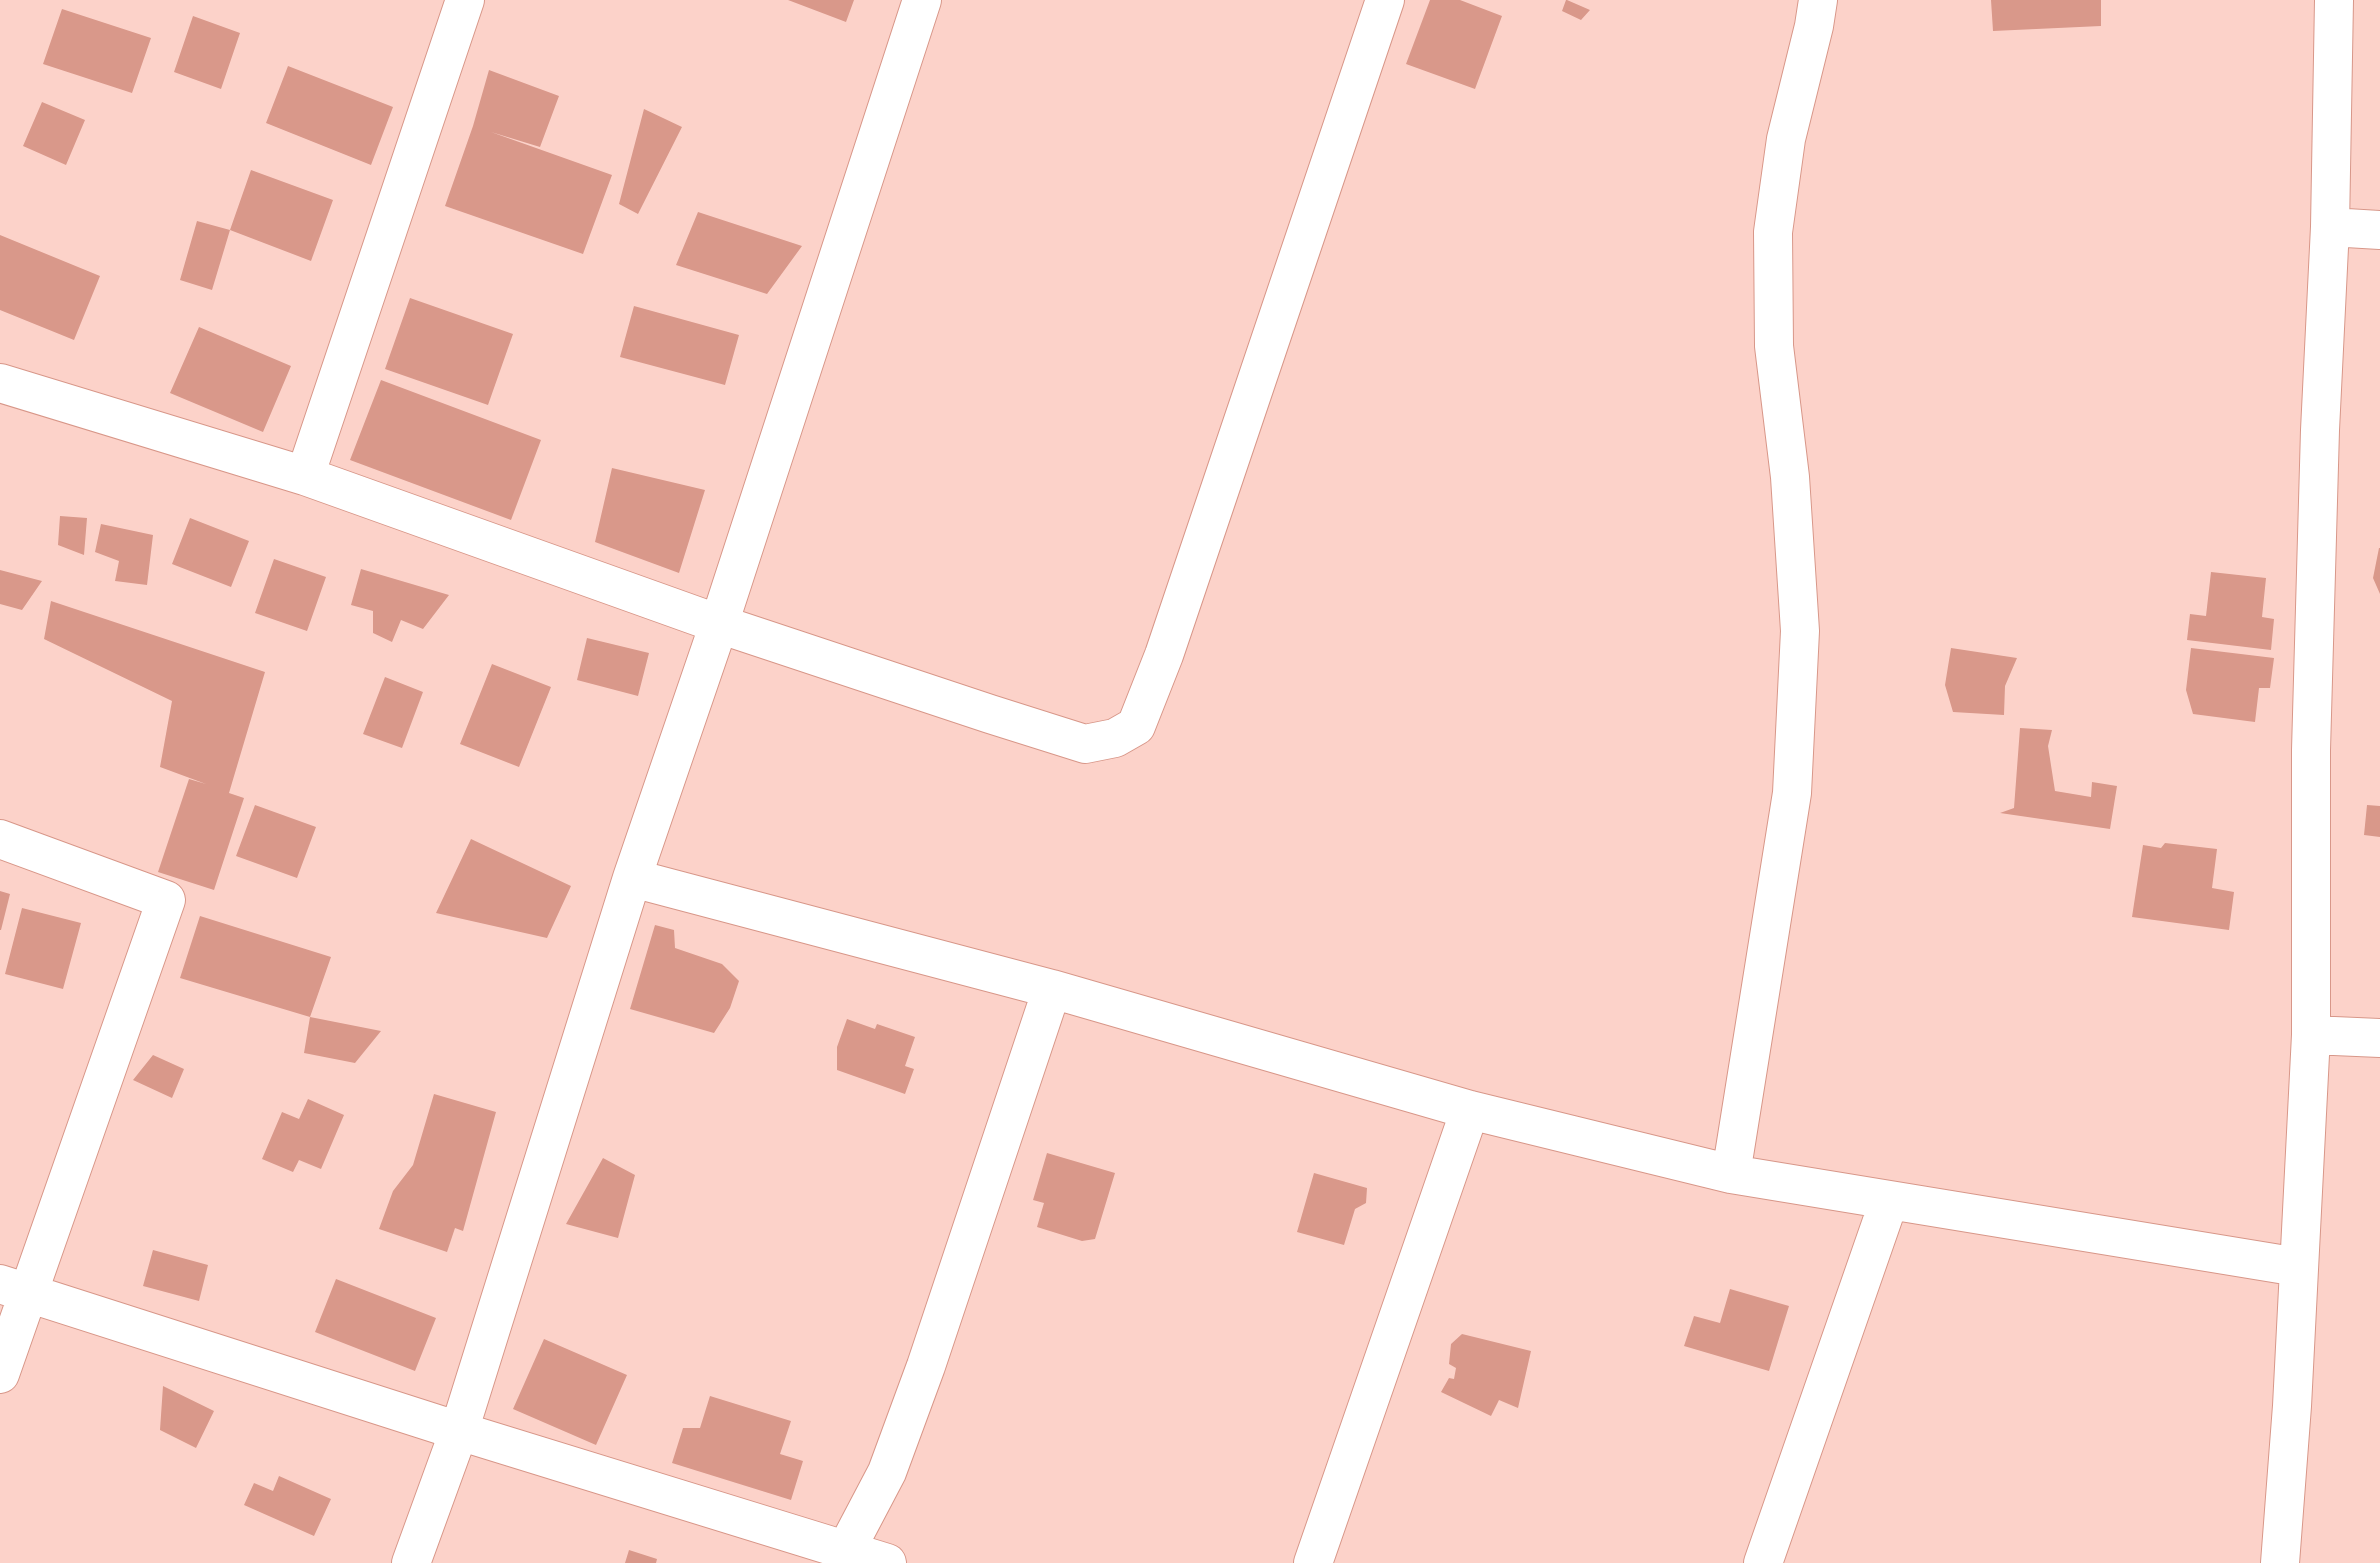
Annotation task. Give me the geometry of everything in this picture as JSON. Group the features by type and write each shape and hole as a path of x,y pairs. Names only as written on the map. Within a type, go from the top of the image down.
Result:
{"street":[{"path":"305,476 465,0"},
{"path":"411,1563 459,1431 632,878 719,624 922,0"},
{"path":"0,383 305,476 719,624 1086,744 1115,738 1136,726 1169,642 1385,0"},
{"path":"1731,1174 1792,793 1800,631 1790,477 1774,346 1773,232 1786,139 1818,0"},
{"path":"2280,1563 2292,1406 2311,1035 2311,750 2319,444 2330,227 2334,0"},
{"path":"2330,227 2380,230"},
{"path":"0,839 166,900 14,1289 0,1374"},
{"path":"632,878 1052,989 1470,1110 1731,1174 2298,1267"},
{"path":"844,1556 887,1472 926,1366 1052,989"},
{"path":"2311,1035 2380,1038"},
{"path":"1313,1563 1470,1110"},
{"path":"1763,1563 1889,1200"},
{"path":"14,1289 844,1556 887,1563"}],"building":[{"path":"788,0 854,0 846,22"},
{"path":"1430,0 1460,0 1502,16 1475,89 1406,64"},
{"path":"1566,0 1590,10 1581,20 1562,11"},
{"path":"1991,0 2101,0 2101,26 1993,31"},
{"path":"62,9 151,38 132,93 43,64"},
{"path":"193,16 240,33 221,89 174,72"},
{"path":"288,66 393,107 371,165 266,123"},
{"path":"489,70 559,96 540,147 491,132 612,175 583,254 445,206"},
{"path":"42,102 85,120 66,165 23,146"},
{"path":"644,109 682,127 638,214 619,204"},
{"path":"251,170 333,200 311,261 230,230"},
{"path":"698,212 802,246 767,294 676,265"},
{"path":"197,221 230,230 212,290 180,280"},
{"path":"0,235 100,276 74,340 0,310"},
{"path":"410,298 513,334 488,405 385,369"},
{"path":"634,306 739,335 725,385 620,357"},
{"path":"199,327 291,366 263,432 170,393"},
{"path":"381,380 541,440 511,520 350,460"},
{"path":"612,468 705,490 679,573 595,542"},
{"path":"60,516 87,518 84,555 58,545"},
{"path":"190,518 249,541 231,587 172,564"},
{"path":"101,524 153,535 147,585 115,581 119,561 95,552"},
{"path":"2380,548 2380,594 2373,578"},
{"path":"274,559 326,577 307,631 255,613"},
{"path":"361,569 449,595 423,629 401,620 392,642 373,633 373,611 351,605"},
{"path":"0,570 42,581 22,610 0,604"},
{"path":"2211,572 2266,578 2262,617 2274,619 2271,650 2187,640 2190,614 2206,616"},
{"path":"51,601 265,672 229,793 244,798 214,890 158,872 189,779 206,784 160,767 172,701 44,639"},
{"path":"587,638 649,653 638,696 577,680"},
{"path":"1951,648 2017,658 2005,686 2004,715 1953,712 1945,685"},
{"path":"2191,648 2274,658 2270,688 2259,688 2255,722 2193,714 2186,690"},
{"path":"492,664 551,687 519,767 460,744"},
{"path":"385,677 423,692 402,748 363,734"},
{"path":"2020,728 2052,730 2048,746 2055,791 2091,797 2092,782 2117,786 2110,829 2000,813 2014,808"},
{"path":"255,805 316,827 297,878 236,856"},
{"path":"2367,805 2380,806 2380,837 2364,835"},
{"path":"471,839 571,886 547,938 436,913"},
{"path":"2165,843 2217,849 2212,888 2234,892 2229,930 2132,917 2143,845 2161,848"},
{"path":"0,891 10,894 1,930 0,930"},
{"path":"22,908 81,923 63,989 5,974"},
{"path":"200,916 331,957 310,1017 180,978"},
{"path":"655,925 674,930 675,948 722,964 739,981 730,1008 714,1033 630,1009"},
{"path":"310,1017 381,1031 355,1063 304,1053"},
{"path":"847,1019 875,1029 877,1024 915,1037 905,1066 914,1069 905,1094 837,1070 837,1047"},
{"path":"153,1055 184,1069 172,1098 133,1080"},
{"path":"434,1094 496,1112 463,1231 455,1228 447,1252 379,1229 393,1191 413,1165"},
{"path":"308,1099 344,1115 321,1169 299,1160 293,1172 262,1159 282,1112 299,1119"},
{"path":"1047,1153 1115,1173 1095,1239 1082,1241 1037,1227 1044,1203 1033,1200"},
{"path":"603,1158 635,1175 618,1238 566,1224"},
{"path":"1314,1173 1367,1188 1366,1203 1355,1209 1344,1245 1297,1232"},
{"path":"153,1250 208,1265 199,1301 143,1286"},
{"path":"336,1279 436,1318 415,1371 315,1332"},
{"path":"1730,1289 1789,1306 1769,1371 1684,1346 1694,1316 1720,1323"},
{"path":"1462,1334 1531,1351 1518,1408 1499,1400 1491,1416 1441,1392 1449,1378 1454,1379 1456,1368 1449,1364 1451,1344"},
{"path":"544,1339 627,1375 596,1445 513,1409"},
{"path":"163,1386 214,1411 196,1448 160,1430"},
{"path":"710,1396 791,1421 780,1454 803,1461 791,1500 672,1463 683,1428 700,1428"},
{"path":"279,1476 331,1499 314,1536 244,1505 254,1483 273,1491"},
{"path":"629,1550 657,1559 656,1563 625,1563"}]}
